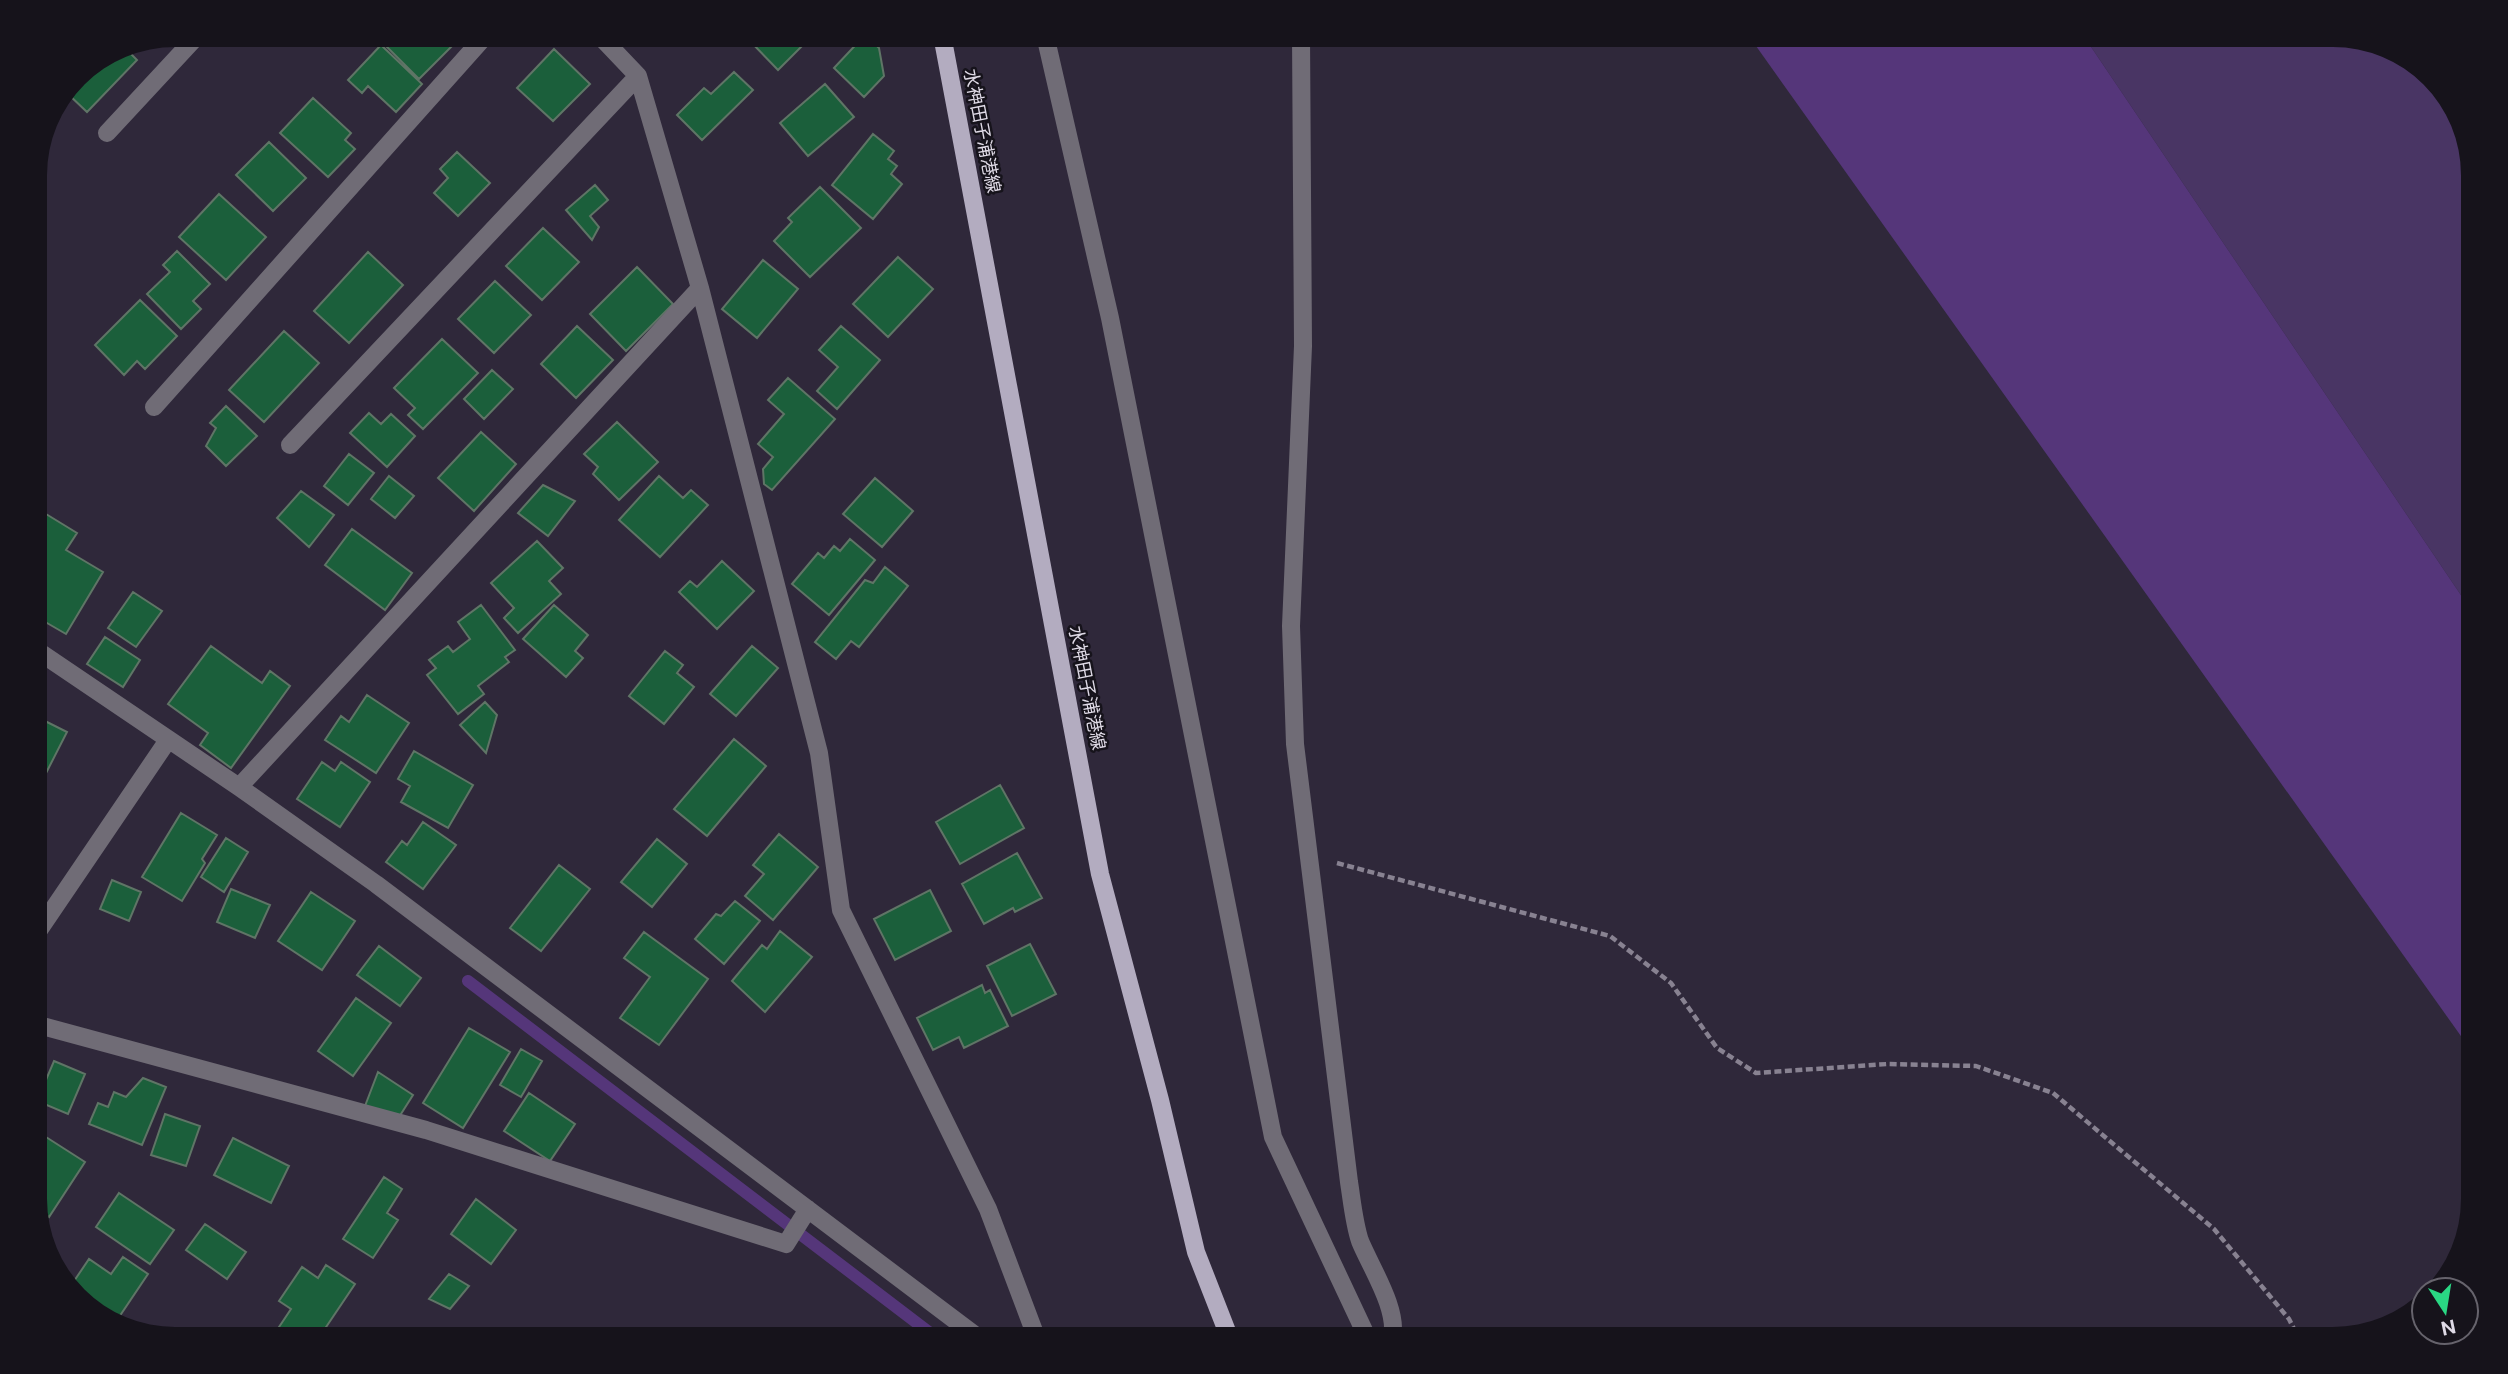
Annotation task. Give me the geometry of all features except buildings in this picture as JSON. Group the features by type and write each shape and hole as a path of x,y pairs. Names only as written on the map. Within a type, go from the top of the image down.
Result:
{"main road":[{"name":"水神田子浦港線","path":"944,47 1100,874 1160,1100 1196,1252 1225,1327"}],"street":[{"path":"107,134 187,47"},
{"path":"154,407 475,47"},
{"path":"610,47 638,76 700,288 819,753 841,910 988,1209 1032,1327"},
{"path":"1048,47 1113,332 1273,1137 1362,1327"},
{"path":"1301,47 1303,346 1291,626 1295,744 1349,1182 1359,1238 1390,1309 1393,1327"},
{"path":"290,445 638,76"},
{"path":"239,787 700,288"},
{"path":"48,658 239,787 376,884 964,1327"},
{"path":"48,917 168,740"},
{"path":"48,1028 426,1130 786,1244 808,1209"}],"path":[{"path":"1310,855 1610,936 1671,983 1717,1048 1756,1073 1888,1064 1976,1066 2053,1093 2214,1229 2293,1327"}],"shaded area":[{"path":"1757,47 2091,47 2460,594 2461,1036"},
{"path":"2091,47 2333,47 2358,50 2389,60 2404,69 2429,91 2439,104 2454,134 2460,167 2460,594"}],"waterway":[{"path":"468,981 922,1327"}]}
